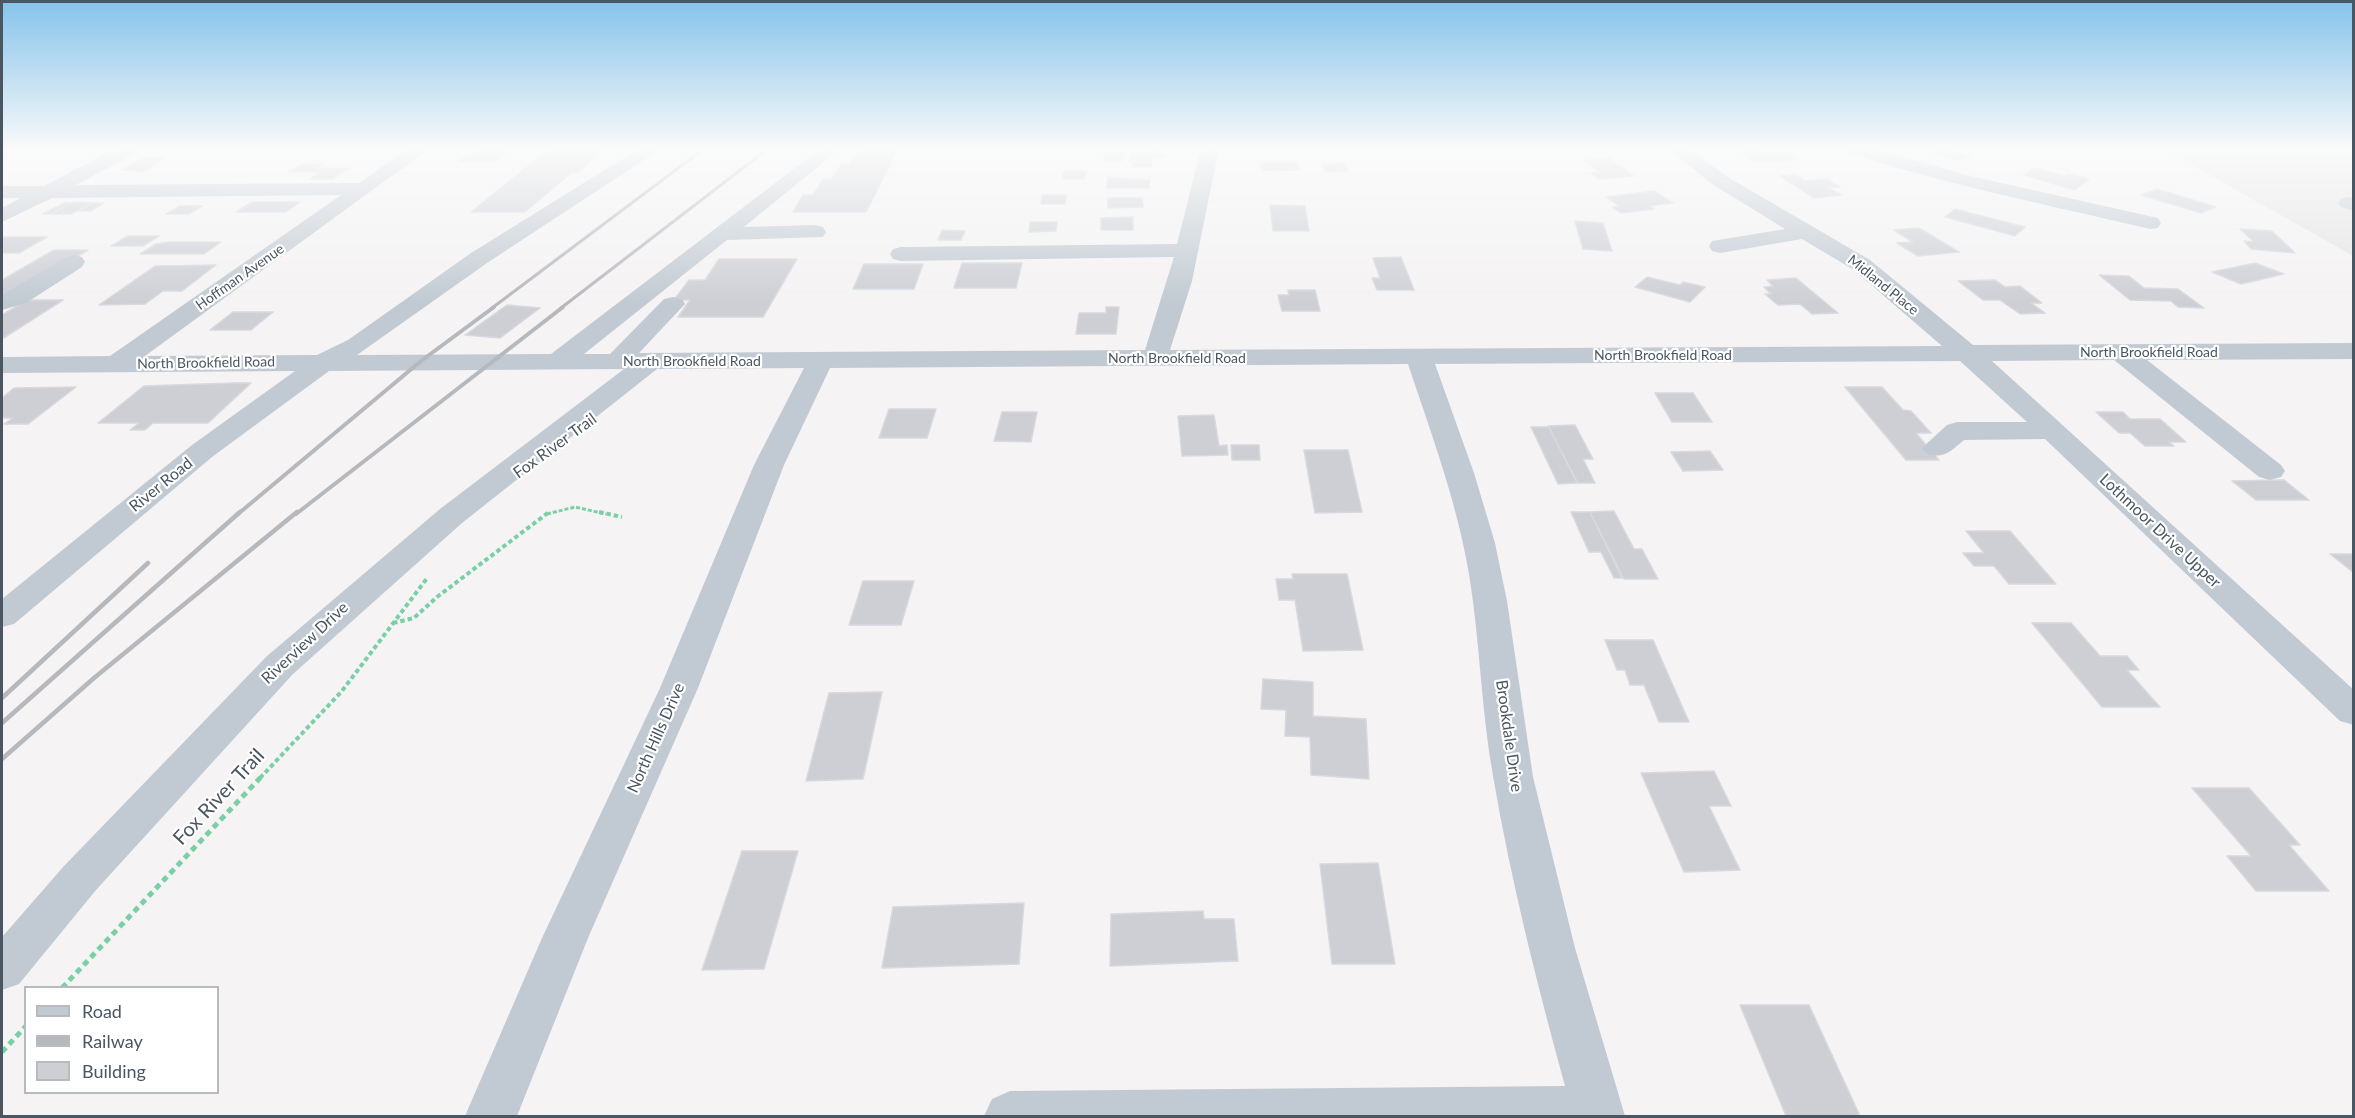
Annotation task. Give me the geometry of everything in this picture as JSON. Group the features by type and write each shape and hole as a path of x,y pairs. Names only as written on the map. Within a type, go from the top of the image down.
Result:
{"street":[{"path":"2,216 33,200"},
{"name":"Hoffman Avenue","path":"117,364 347,200"},
{"name":"River Road","path":"2,616 202,451 326,361 357,345 479,258 570,200"},
{"path":"558,361 765,200"},
{"path":"1155,358 1180,281 1198,200"},
{"name":"Midland Place","path":"1752,200 1862,265 1964,352"},
{"path":"2050,200 2150,223"},
{"path":"721,234 815,232"},
{"path":"1720,246 1804,232"},
{"path":"900,254 1109,253 1187,250"},
{"path":"2,303 17,298 74,262"},
{"name":"Riverview Drive","path":"2,970 80,878 280,665 634,361 673,304"},
{"name":"North Brookfield Road","path":"2,366 326,361 2354,351"},
{"name":"Lothmoor Drive Upper","path":"1964,352 2052,430 2354,712"},
{"path":"2120,352 2270,471"},
{"name":"Brookdale Drive","path":"1419,357 1461,479 1479,544 1496,639 1512,774 1543,915 1598,1113"},
{"name":"North Hills Drive","path":"491,1116 565,938 679,688 769,465 808,383 822,360"},
{"path":"1937,448 1956,431 2052,430"},
{"path":"1010,1116 1598,1113"}],"path":[{"path":"393,623 414,618 437,597 551,511 575,507 622,517"},
{"name":"Fox River Trail","path":"63,986 342,691 429,576"},
{"path":"2,1052 24,1028"}],"shaded area":[{"path":"2254,200 2353,200 2353,256"}],"building":[{"path":"486,200 539,200 525,212 471,212"},
{"path":"800,200 872,200 866,212 793,212"},
{"path":"1041,200 1065,200 1065,204 1041,204"},
{"path":"1108,200 1142,200 1143,207 1108,208"},
{"path":"1611,200 1669,200 1673,203 1649,206 1654,209 1621,213 1612,207 1619,206"},
{"path":"2158,200 2194,200 2216,207 2201,213"},
{"path":"73,202 92,203 71,214 51,214"},
{"path":"252,202 300,202 286,212 236,212"},
{"path":"64,203 71,203 50,214 43,214"},
{"path":"92,203 104,203 91,211 79,211"},
{"path":"1270,205 1305,206 1309,231 1273,231"},
{"path":"180,206 202,206 189,214 166,214"},
{"path":"1955,209 2025,227 2015,236 1945,217"},
{"path":"1133,217 1133,230 1101,230 1101,218"},
{"path":"1575,221 1603,223 1612,251 1583,249"},
{"path":"1030,222 1057,222 1056,231 1029,232"},
{"path":"1919,228 1959,252 1918,256 1897,243 1913,242 1894,230"},
{"path":"2240,229 2272,231 2295,253 2251,249 2244,241 2254,242"},
{"path":"942,230 965,231 961,240 938,240"},
{"path":"128,236 159,236 143,246 111,246"},
{"path":"2,237 47,237 19,253 2,253"},
{"path":"221,242 204,254 140,254 156,244"},
{"path":"54,250 88,250 10,297 2,297 2,280"},
{"path":"1401,257 1414,290 1377,290 1372,278 1380,278 1373,258"},
{"path":"719,259 797,259 763,317 678,317 690,300 674,300 689,280 705,280"},
{"path":"962,263 1022,263 1016,288 954,288"},
{"path":"2255,263 2284,274 2241,284 2212,272"},
{"path":"864,264 923,264 914,289 853,289"},
{"path":"216,265 182,291 163,291 145,304 99,305 155,266"},
{"path":"2099,275 2129,276 2144,288 2178,289 2204,308 2178,307 2171,301 2130,300"},
{"path":"1647,277 1680,285 1683,282 1705,287 1690,302 1635,287"},
{"path":"1796,278 1838,313 1812,314 1800,304 1778,305 1765,294 1771,294 1764,287 1773,286 1767,280"},
{"path":"1995,280 2005,287 2020,286 2042,303 2031,303 2045,313 2020,314 2000,300 1983,300 1958,281"},
{"path":"1288,290 1315,290 1320,311 1282,311 1278,295 1289,295"},
{"path":"27,300 63,300 2,339 2,315"},
{"path":"507,305 540,308 500,338 465,335"},
{"path":"1106,307 1119,307 1116,334 1076,334 1079,313 1106,313"},
{"path":"233,312 273,312 251,330 210,330"},
{"path":"251,383 208,423 153,423 145,430 130,430 139,423 98,423 144,386"},
{"path":"76,387 28,424 4,424 13,418 2,418 2,398 14,388"},
{"path":"1845,387 1882,387 1903,410 1911,411 1931,433 1916,433 1939,460 1906,460"},
{"path":"1655,393 1693,393 1712,422 1672,422"},
{"path":"889,409 936,409 927,438 879,438"},
{"path":"1002,412 1037,412 1031,442 994,441"},
{"path":"2096,412 2123,412 2130,419 2160,419 2186,442 2169,442 2174,446 2145,446 2130,433 2119,433"},
{"path":"1214,415 1219,446 1227,445 1228,455 1182,456 1178,416"},
{"path":"1575,425 1593,459 1583,459 1595,483 1578,483 1548,426"},
{"path":"1531,427 1549,427 1577,483 1558,484"},
{"path":"1231,445 1259,445 1260,460 1232,460"},
{"path":"1304,450 1348,450 1362,512 1315,513"},
{"path":"1710,451 1723,470 1683,471 1671,452"},
{"path":"2284,480 2309,500 2256,500 2232,481"},
{"path":"1614,511 1634,549 1642,549 1658,579 1624,579 1590,512"},
{"path":"1571,512 1590,512 1622,578 1614,578 1601,552 1589,552"},
{"path":"1966,531 2010,531 2056,584 2009,584 1994,566 1974,566 1963,553 1984,553"},
{"path":"2330,554 2354,554 2354,573"},
{"path":"1292,574 1347,574 1363,650 1303,651 1295,600 1279,600 1276,579 1293,579"},
{"path":"863,581 914,581 901,625 849,625"},
{"path":"2032,623 2071,623 2100,656 2127,656 2139,670 2127,670 2160,707 2102,707"},
{"path":"1605,640 1653,640 1689,722 1659,722 1644,685 1630,685 1625,670 1617,670"},
{"path":"1263,679 1313,682 1313,716 1366,719 1369,779 1311,775 1310,737 1285,736 1286,710 1261,709"},
{"path":"882,692 863,779 806,781 829,693"},
{"path":"1714,771 1731,806 1709,806 1740,870 1684,872 1641,773"},
{"path":"2192,788 2249,788 2300,845 2289,845 2329,891 2256,891 2227,856 2251,856"},
{"path":"742,851 798,851 764,969 702,970"},
{"path":"1378,863 1395,964 1332,964 1320,864"},
{"path":"1024,903 1019,964 882,968 893,907"},
{"path":"1203,911 1204,919 1234,919 1238,961 1110,966 1111,914"},
{"path":"1740,1005 1809,1005 1860,1116 1786,1116"}],"railway":[{"path":"492,308 636,200"},
{"path":"561,308 701,200"},
{"path":"238,514 421,361 494,307"},
{"path":"296,514 563,307"},
{"path":"2,723 240,512"},
{"path":"2,759 94,678 297,512"},
{"path":"2,698 148,563"}]}
